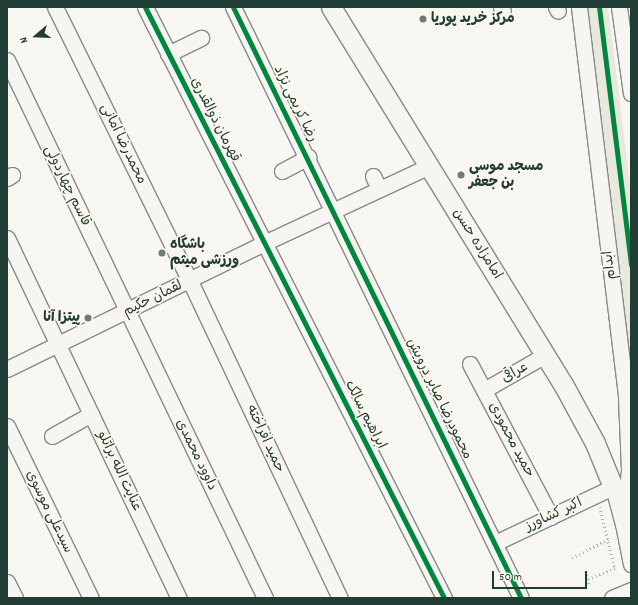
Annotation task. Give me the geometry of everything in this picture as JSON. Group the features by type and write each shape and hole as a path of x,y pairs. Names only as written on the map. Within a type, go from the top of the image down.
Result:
{"main road":[{"name":"امامزاده حسن","path":"331,7 580,413 613,487"}],"street":[{"name":"محمدرضا امانی","path":"56,7 190,281"},
{"name":"قهرمان ذوالقدری","path":"145,7 264,244"},
{"name":"رضا کریمی نژاد","path":"234,7 334,211"},
{"name":"ابدام","path":"579,7 626,398 629,470 623,524"},
{"path":"619,7 631,93"},
{"path":"168,54 201,38"},
{"name":"قاسم چهاردولی","path":"7,60 127,311"},
{"path":"282,171 308,157"},
{"name":"لقمان حکیم","path":"7,369 264,244 429,166"},
{"path":"373,176 379,190"},
{"name":"محمودرضا صابر درویش","path":"334,211 521,598"},
{"name":"عنایت الله براتلو","path":"7,238 179,598"},
{"name":"ابراهیم سالک","path":"264,244 444,598"},
{"name":"حمید افراخته","path":"190,281 340,598"},
{"name":"داوود محمدی","path":"127,311 265,598"},
{"name":"عراقی","path":"484,390 545,355"},
{"name":"حمید محمودی","path":"470,364 551,517"},
{"path":"52,436 91,414"},
{"name":"سیدعلی موسوی","path":"7,426 91,598"},
{"path":"613,487 623,524 631,563"},
{"name":"اکبر کشاورز","path":"494,543 613,487"},
{"path":"7,582 15,598"},
{"path":"612,598 631,590"}],"path":[{"path":"596,495 615,569"},
{"path":"572,558 608,539"},
{"path":"588,579 631,563"},
{"path":"586,571 590,587"}],"shaded area":[{"path":"581,7 608,7 631,192 631,422"}],"cycle path":[{"path":"145,7 444,598"},
{"path":"233,7 521,598"},
{"path":"599,7 631,265"}],"place":[{"name":"مرکز خرید پوریا","path":"423,19"},
{"name":"مسجد موسی بن جعفر","path":"461,175"},
{"name":"باشگاه ورزشی میثم","path":"162,253"},
{"name":"پیتزا آنا","path":"88,318"}]}
